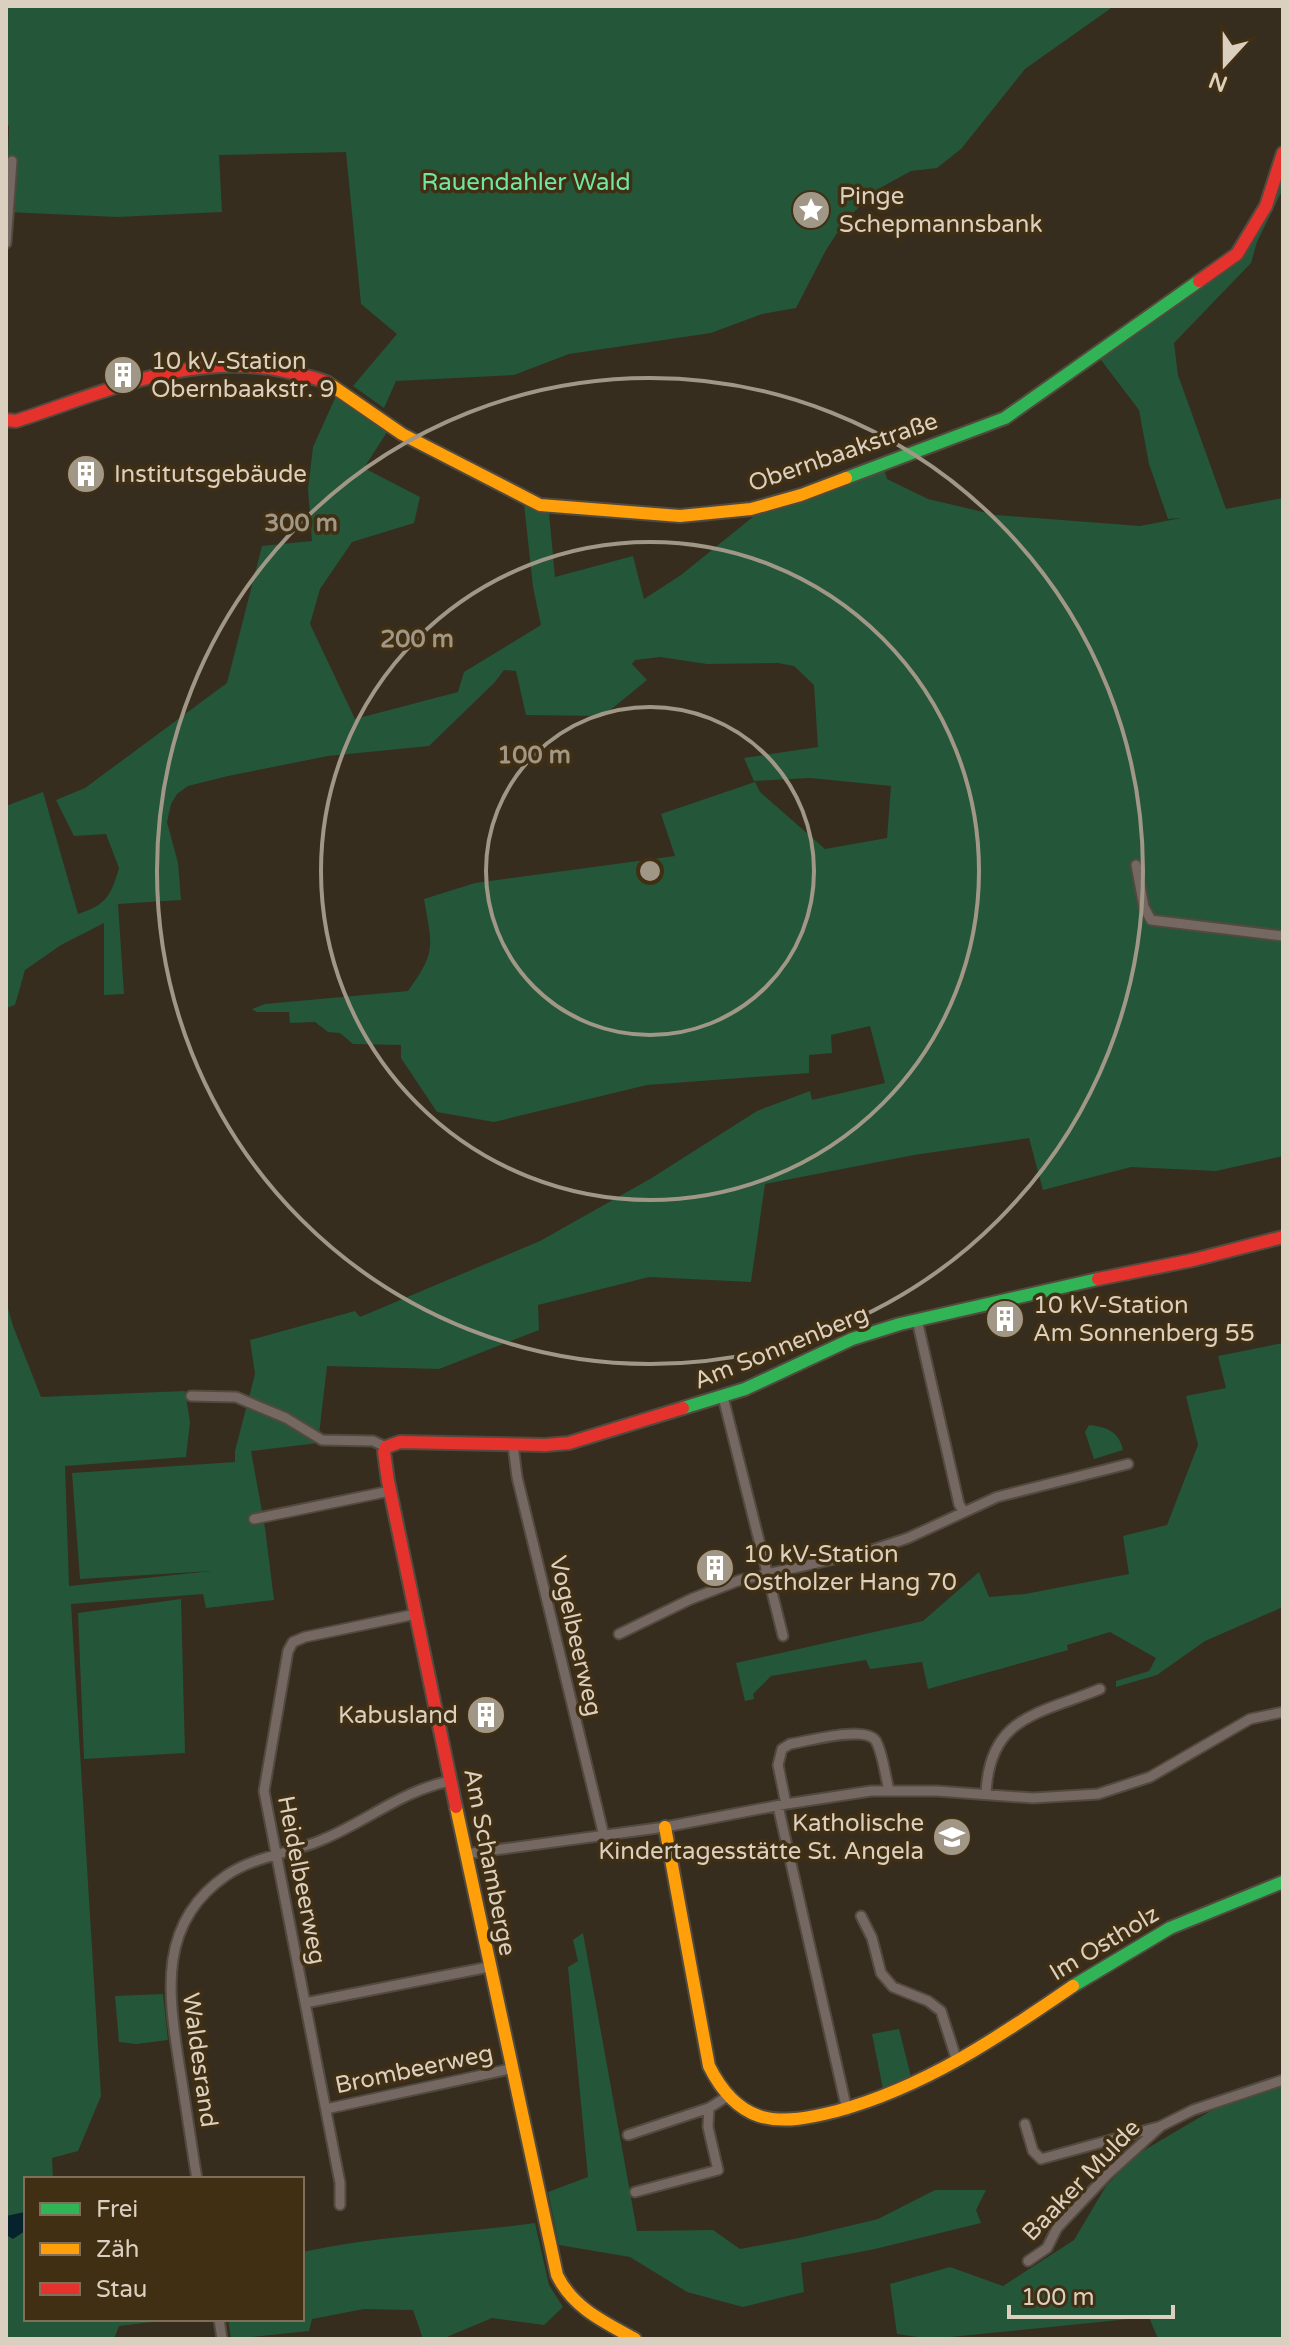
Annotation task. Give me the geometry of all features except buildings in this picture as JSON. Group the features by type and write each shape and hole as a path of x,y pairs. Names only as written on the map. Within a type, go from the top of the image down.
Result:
{"street":[{"name":"Obernbaakstraße","path":"6,420 16,421 179,369 208,365 267,366 325,381 415,442 540,505 680,516 751,509 801,495 1005,418 1237,254 1266,206 1283,153"},
{"path":"6,243 15,184 12,161"},
{"path":"1136,865 1144,907 1151,920 1283,936"},
{"name":"Am Sonnenberg","path":"191,1396 236,1397 286,1418 322,1440 373,1441 386,1447 400,1442 569,1443 723,1397 852,1339 917,1320 1193,1260 1283,1237"},
{"path":"917,1320 963,1511"},
{"path":"723,1397 783,1636"},
{"name":"Vogelbeerweg","path":"513,1445 517,1477 604,1836"},
{"path":"254,1519 390,1491 384,1461 386,1447"},
{"path":"619,1634 691,1599 767,1572 866,1552 908,1538 997,1497 1128,1464"},
{"name":"Am Schamberge","path":"390,1491 554,2266 562,2290 579,2307 635,2339"},
{"name":"Heidelbeerweg","path":"340,2205 340,2183 264,1783 289,1647 293,1642 416,1614"},
{"path":"986,1794 992,1754 1009,1730 1100,1689"},
{"path":"465,1854 665,1827 782,1805 889,1790 1056,1798 1087,1796 1150,1777 1250,1719 1283,1712"},
{"path":"847,2110 782,1805 778,1765 782,1749 790,1744 859,1733 871,1735 876,1742 889,1790"},
{"name":"Waldesrand","path":"197,2177 169,1993 173,1957 190,1914 214,1885 234,1871 328,1838 415,1791 451,1781"},
{"path":"628,2135 709,2108 728,2096 713,2074 706,2054 665,1827"},
{"name":"Im Ostholz","path":"728,2096 748,2111 777,2120 847,2110 896,2092 957,2061 1154,1935 1283,1882"},
{"path":"861,1916 872,1938 881,1973 893,1987 928,2001 941,2011 957,2061"},
{"path":"305,2003 489,1967"},
{"name":"Brombeerweg","path":"326,2109 510,2069"},
{"name":"Baaker Mulde","path":"1025,2124 1033,2151 1041,2159 1161,2126 1193,2110 1283,2080"},
{"path":"635,2192 718,2170 708,2127 709,2108"},
{"name":"Baaker Mulde","path":"1028,2261 1047,2248 1057,2228 1108,2174 1161,2126"}],"green space":[{"name":"Rauendahler Wald","path":"6,6 1114,6 1025,69 961,149 937,168 911,171 882,187 847,218 826,250 796,308 762,314 711,333 569,354 514,375 396,381 384,408 353,386 397,334 361,304 346,152 219,155 222,212 118,217 6,212 9,126 6,125"},
{"path":"1283,164 1283,189 1257,242 1251,263 1174,343 1178,375 1226,509 1283,498 1283,1156 1216,1171 1131,1167 1043,1190 1029,1138 914,1155 765,1184 751,1282 649,1277 538,1305 539,1330 439,1369 327,1366 318,1443 251,1451 274,1600 206,1608 203,1594 71,1604 101,2096 78,2151 52,2158 53,2177 24,2177 24,2321 160,2321 119,2326 114,2339 6,2339 6,1301 41,1397 185,1391 190,1422 186,1457 65,1466 69,1586 212,1571 80,1579 72,1473 235,1462 235,1451 255,1374 250,1340 355,1311 360,1317 540,1241 650,1179 757,1111 810,1091 812,1100 885,1083 870,1026 831,1035 832,1053 809,1055 809,1073 647,1085 494,1122 437,1112 401,1058 401,1045 353,1044 340,1033 328,1032 315,1022 290,1023 289,1012 257,1012 252,1009 265,1004 408,991 424,966 430,948 424,899 475,883 675,856 661,814 755,782 760,792 825,849 887,838 891,786 810,778 754,781 744,758 818,747 814,685 794,666 778,663 707,664 660,657 635,660 632,664 647,680 603,716 526,715 516,671 504,670 429,746 328,756 188,786 177,794 171,804 167,822 178,863 181,900 118,904 124,994 104,995 104,923 61,945 25,970 15,1005 6,1008 6,806 43,792 78,914 106,898 119,868 106,834 74,836 56,800 85,788 227,683 262,546 312,541 308,489 313,447 336,396 387,432 364,468 420,497 414,523 352,542 320,589 310,624 355,719 458,692 464,672 541,625 533,587 524,504 549,513 555,577 633,556 644,599 681,575 759,512 883,465 887,479 928,499 996,515 1140,526 1181,518 1168,519 1149,464 1139,410 1098,356 1238,258"},
{"path":"1283,1343 1283,1607 1205,1641 1157,1675 1116,1687 1116,1681 1149,1671 1156,1658 1110,1632 1067,1645 1068,1650 928,1689 922,1662 870,1669 866,1660 771,1676 753,1694 754,1699 745,1701 736,1663 923,1621 979,1572 989,1597 1025,1594 1129,1574 1123,1536 1167,1525 1198,1445 1186,1396 1226,1388 1218,1356"},
{"path":"1089,1425 1111,1431 1123,1450 1094,1459 1085,1432"},
{"path":"181,1599 185,1753 84,1759 78,1613"},
{"path":"583,1933 637,2231 713,2230 740,2249 878,2219 935,2190 986,2190 976,2210 981,2223 801,2263 804,2292 743,2307 687,2292 630,2257 559,2245 548,2192 588,2177 568,1967 578,1961 573,1940"},
{"path":"163,1994 168,2040 136,2044 119,2042 115,1996"},
{"path":"899,2029 911,2077 883,2089 872,2034"},
{"path":"1283,2085 1283,2339 1158,2339 1149,2317 931,2339 897,2334 890,2284 950,2267 1003,2286 1074,2240 1106,2186 1136,2155 1219,2106"},
{"path":"535,2223 549,2285 563,2307 544,2325 492,2318 442,2339 423,2339 413,2310 364,2309 312,2319 309,2331 231,2339 228,2321 304,2321 304,2252 360,2242"}],"water":[{"path":"24,2212 24,2232 13,2239 6,2235 6,2216"}],"traffic: fast":[{"path":"846,478 1005,418 1199,281"},
{"path":"683,1408 745,1389 852,1339 900,1324 1098,1279"},
{"path":"1073,1986 1170,1928 1283,1882"}],"traffic: slow":[{"path":"328,383 402,434 540,505 680,516 751,509 846,478"},
{"path":"456,1807 557,2275 581,2305 635,2339"},
{"path":"665,1827 709,2066 729,2096 759,2116 788,2120 818,2115 901,2089 989,2042 1073,1986"}],"traffic: jam":[{"path":"1199,281 1237,254 1266,206 1283,153"},
{"path":"6,420 16,421 118,386 187,370 222,366 257,367 328,383"},
{"path":"1098,1279 1193,1260 1283,1237"},
{"path":"456,1807 388,1481 386,1447 400,1442 569,1443 683,1408"}],"place":[{"name":"Pinge Schepmannsbank","path":"811,210"},
{"name":"10 kV-Station Obernbaakstr. 9","path":"123,375"},
{"name":"Institutsgebäude","path":"86,474"},
{"name":"10 kV-Station Am Sonnenberg 55","path":"1005,1319"},
{"name":"10 kV-Station Ostholzer Hang 70","path":"715,1568"},
{"name":"Kabusland","path":"486,1715"},
{"name":"Katholische Kindertagesstätte St. Angela","path":"952,1837"}]}
